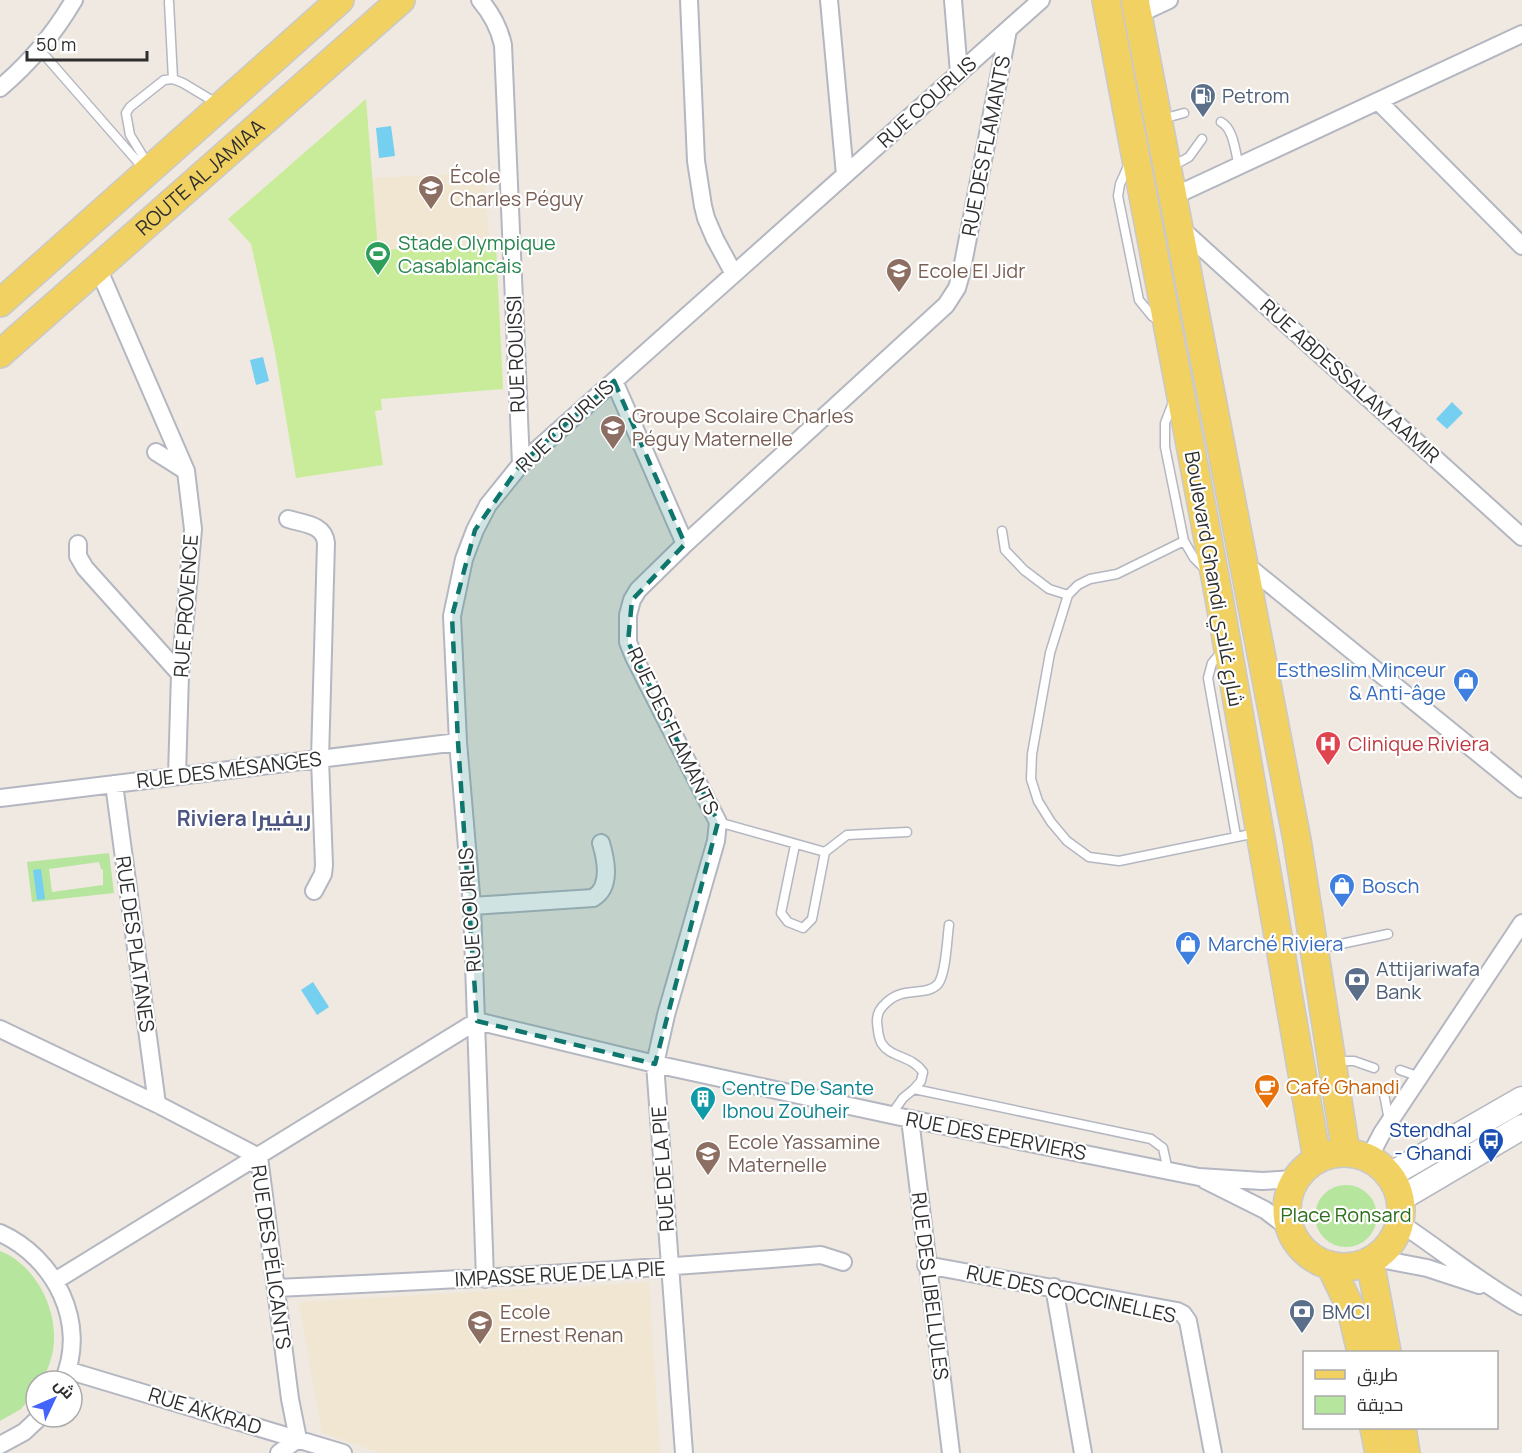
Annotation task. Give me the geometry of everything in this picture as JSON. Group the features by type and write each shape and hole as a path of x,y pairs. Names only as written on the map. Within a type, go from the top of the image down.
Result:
{"main road":[{"name":"ROUTE AL JAMIAA","path":"0,303 340,0"},
{"name":"ROUTE AL JAMIAA","path":"0,354 401,0"},
{"name":"Boulevard Ghandi شارع غاندي","path":"1106,0 1227,645 1248,834 1308,1097 1317,1159"},
{"name":"Boulevard Ghandi شارع غاندي","path":"1136,8 1297,840 1331,1061 1357,1155"},
{"path":"1396,1199 1522,1099"},
{"path":"1396,1199 1522,1127"},
{"path":"1328,1154 1357,1155 1380,1165 1396,1199 1391,1243 1372,1259 1350,1266 1330,1265 1309,1255 1299,1245 1290,1229 1287,1206 1290,1190 1295,1179 1305,1167 1317,1159 1328,1154"},
{"path":"1372,1259 1387,1351"},
{"path":"1330,1265 1351,1309 1360,1351"},
{"path":"1374,1429 1379,1453"},
{"path":"1402,1429 1407,1453"}],"street":[{"path":"0,88 40,50 60,24 74,0"},
{"name":"RUE ROUISSI","path":"480,0 500,29 503,45 521,464"},
{"path":"689,0 696,161 706,218 734,274"},
{"path":"829,0 845,175"},
{"path":"953,0 959,73"},
{"name":"RUE COURLIS","path":"485,1279 472,906 458,742 452,616 464,559 484,514 521,464 1041,0"},
{"path":"1136,8 1169,0"},
{"name":"RUE DES FLAMANTS","path":"655,1064 666,1016 716,841 718,822 633,657 627,631 627,615 632,600 638,590 685,544 946,305 957,288 1008,30"},
{"path":"1172,197 1522,34"},
{"path":"1378,101 1522,246"},
{"name":"RUE ABDESSALAM AAMIR","path":"1178,225 1522,537"},
{"name":"RUE PROVENCE","path":"98,268 186,471 193,529 180,674 177,776"},
{"path":"614,381 685,544"},
{"path":"156,452 186,471"},
{"path":"288,519 321,529 326,543 320,759 324,865 323,874 314,891"},
{"path":"78,544 78,556 85,567 180,674"},
{"path":"1244,563 1522,789"},
{"name":"RUE DES MÉSANGES","path":"0,798 458,742"},
{"name":"RUE DES PLATANES","path":"114,784 157,1104"},
{"path":"472,906 593,898 602,890 607,872 601,843"},
{"path":"1357,1155 1389,1123 1522,923"},
{"path":"55,1281 477,1021"},
{"name":"RUE DES EPERVIERS","path":"477,1021 655,1064 891,1115 1199,1177 1262,1181 1295,1179"},
{"name":"RUE DES PÉLICANTS","path":"0,1029 157,1104 259,1157 290,1399 299,1446"},
{"name":"RUE DE LA PIE","path":"655,1064 684,1453"},
{"name":"RUE DES LIBELLULES","path":"910,1119 926,1265 951,1453"},
{"name":"RUE DES EPERVIERS","path":"1199,1177 1266,1210 1290,1229"},
{"path":"1396,1199 1438,1248 1492,1289 1522,1306"},
{"path":"0,1233 31,1252 55,1281 64,1300 70,1326 70,1351 66,1369"},
{"name":"IMPASSE RUE DE LA PIE","path":"276,1288 670,1268 821,1255 843,1262"},
{"path":"1372,1259 1427,1268 1492,1289"},
{"name":"RUE DES COCCINELLES","path":"926,1265 1054,1287 1183,1314 1188,1321 1213,1453"},
{"path":"1054,1287 1083,1453"},
{"name":"RUE AKKRAD","path":"84,1382 299,1446 344,1453"},
{"path":"0,1445 27,1429"},
{"path":"279,1453 299,1446"}],"lane":[{"path":"169,2 173,79"},
{"path":"40,50 149,170"},
{"path":"149,170 130,135 126,113 159,81 173,79 221,106"},
{"path":"1157,120 1184,113"},
{"path":"1221,122 1225,123 1230,131 1239,166"},
{"path":"1168,168 1189,157 1202,139"},
{"path":"1179,389 1168,412 1164,432 1166,447 1184,541 1194,558 1214,574"},
{"path":"1002,531 1005,550 1024,570 1049,590 1068,595"},
{"path":"1184,541 1117,574 1090,579 1078,585 1068,595 1050,653 1032,754 1031,778 1038,801 1051,822 1067,841 1089,857 1119,861 1248,834"},
{"path":"718,822 825,852"},
{"path":"795,845 782,913 788,922 803,928 812,919 825,852 847,836 907,832"},
{"path":"891,1115 903,1098 921,1081 923,1072 913,1061 883,1046 878,1036 878,1014 883,1005 896,994 926,991 937,985 942,976 949,925"},
{"path":"1313,950 1388,934"},
{"path":"1331,1061 1354,1061 1374,1068"},
{"path":"1400,1070 1420,1077"},
{"path":"914,1089 1151,1139 1163,1148 1168,1171"},
{"path":"1383,1089 1389,1123"}],"highlighted area":[{"path":"614,381 685,544 632,600 628,642 718,822 655,1064 477,1021 458,742 452,616 475,530 521,464"}],"shaded area":[{"name":"École Charles Péguy","path":"485,173 489,244 377,250 373,178"},
{"name":"Ecole Ernest Renan","path":"649,1282 660,1453 381,1453 322,1433 299,1302"}],"green space":[{"name":"Stade Olympique Casablancais","path":"366,99 378,250 496,244 503,389 381,399 382,410 375,411 383,465 296,478 274,347 251,244 228,219"},
{"path":"109,853 114,893 32,902 27,862","holes":["99,862 103,870 103,885 52,892 49,869"]},
{"name":"Place Ronsard","path":"1340,1185 1352,1185 1368,1194 1375,1204 1377,1216 1375,1228 1368,1238 1352,1247 1340,1247 1329,1242 1320,1233 1315,1222 1315,1210 1320,1199 1329,1190"},
{"path":"0,1251 14,1258 26,1269 45,1296 54,1327 54,1343 47,1369 24,1369 24,1405 0,1421"}],"water":[{"path":"391,126 395,156 379,158 376,128"},
{"path":"263,357 269,381 256,385 250,360"},
{"path":"1452,402 1463,413 1447,429 1436,419"},
{"path":"41,869 45,899 37,900 33,870"},
{"path":"313,982 329,1007 317,1015 301,990"}],"place":[{"name":"Petrom","path":"1203,119"},
{"name":"École Charles Péguy","path":"431,211"},
{"name":"Stade Olympique Casablancais","path":"378,277"},
{"name":"Ecole El Jidr","path":"899,294"},
{"name":"Groupe Scolaire Charles Péguy Maternelle","path":"613,451"},
{"name":"Estheslim Minceur & Anti-âge","path":"1466,704"},
{"name":"Clinique Riviera","path":"1328,767"},
{"name":"Bosch","path":"1342,909"},
{"name":"Marché Riviera","path":"1188,967"},
{"name":"Attijariwafa Bank","path":"1357,1003"},
{"name":"Café Ghandi","path":"1267,1110"},
{"name":"Centre De Sante Ibnou Zouheir","path":"703,1122"},
{"name":"Stendhal - Ghandi","path":"1491,1164"},
{"name":"Ecole Yassamine Maternelle","path":"708,1177"},
{"name":"BMCI","path":"1302,1335"},
{"name":"Ecole Ernest Renan","path":"480,1346"}],"district":[{"name":"Riviera ريفييرا","path":"244,819"}]}
